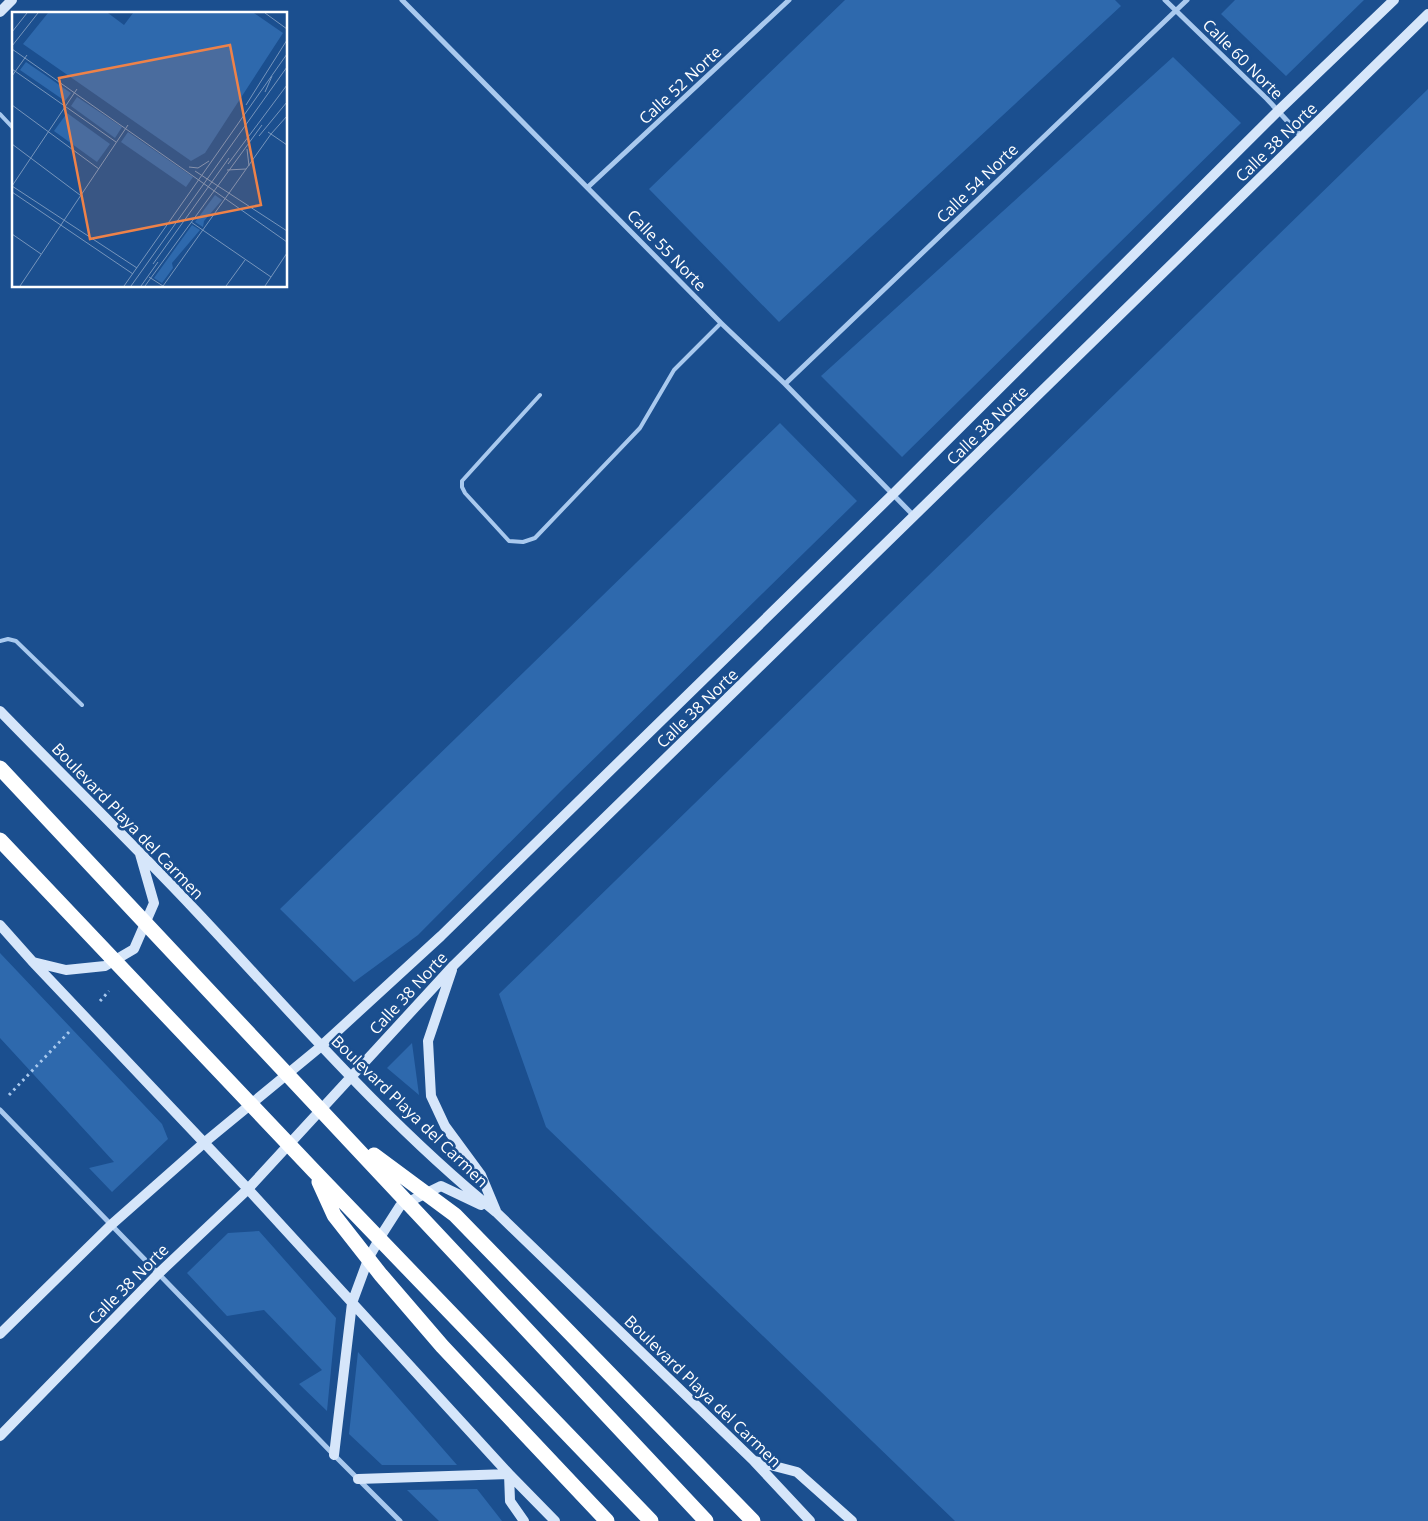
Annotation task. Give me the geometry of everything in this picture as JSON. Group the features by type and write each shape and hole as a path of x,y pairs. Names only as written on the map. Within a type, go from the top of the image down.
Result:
{"highway":[{"path":"0,768 706,1521"},
{"path":"0,840 314,1171 651,1521"},
{"path":"343,1132 455,1215 753,1521"},
{"path":"314,1171 334,1215 381,1275 442,1346 606,1521"}],"main road":[{"path":"0,12 12,0"},
{"name":"Calle 38 Norte","path":"0,1334 111,1225 205,1142 321,1046 442,936 894,494 1278,111 1394,0"},
{"name":"Calle 38 Norte","path":"0,1436 158,1274 248,1189 454,965 1428,14"},
{"name":"Boulevard Playa del Carmen","path":"0,711 194,908 321,1046 454,1178 496,1212 754,1461 810,1521"},
{"path":"32,961 66,970 105,966 134,949 154,903 139,854"},
{"path":"0,925 205,1142 509,1474 555,1521"},
{"path":"454,965 428,1041 431,1096 445,1126 481,1175 496,1212"},
{"path":"334,1455 352,1303 369,1257 400,1206 441,1186 496,1212"},
{"path":"754,1461 797,1472 852,1521"},
{"path":"358,1479 509,1474"},
{"path":"509,1474 510,1501 524,1521"}],"street":[{"name":"Calle 55 Norte","path":"402,0 721,323 785,384 915,516"},
{"name":"Calle 52 Norte","path":"588,187 789,0"},
{"name":"Calle 60 Norte","path":"1166,0 1302,137"},
{"name":"Calle 54 Norte","path":"785,384 1187,0"},
{"path":"0,1110 400,1521"}],"lane":[{"path":"0,114 12,127"},
{"path":"540,395 462,481 465,493 509,541 524,542 535,538 640,428 674,370 721,323"},
{"path":"0,641 8,639 16,641 82,704"}],"shaded area":[{"path":"845,0 1115,0 1121,6 779,322 649,189"},
{"path":"1235,0 1364,0 1286,76 1221,14"},
{"path":"1173,57 1241,123 902,457 821,376"},
{"path":"1428,89 1428,1521 955,1521 546,1127 499,994"},
{"path":"780,423 857,501 562,790 418,935 354,982 280,909"},
{"path":"0,953 162,1124 168,1139 112,1192 89,1168 114,1162 0,1038"},
{"path":"412,1043 419,1095 387,1068"},
{"path":"259,1231 336,1318 327,1411 299,1384 322,1370 264,1310 227,1316 187,1273 228,1233"},
{"path":"358,1352 457,1465 382,1465 349,1434"},
{"path":"477,1489 502,1521 439,1521 407,1490"}]}
